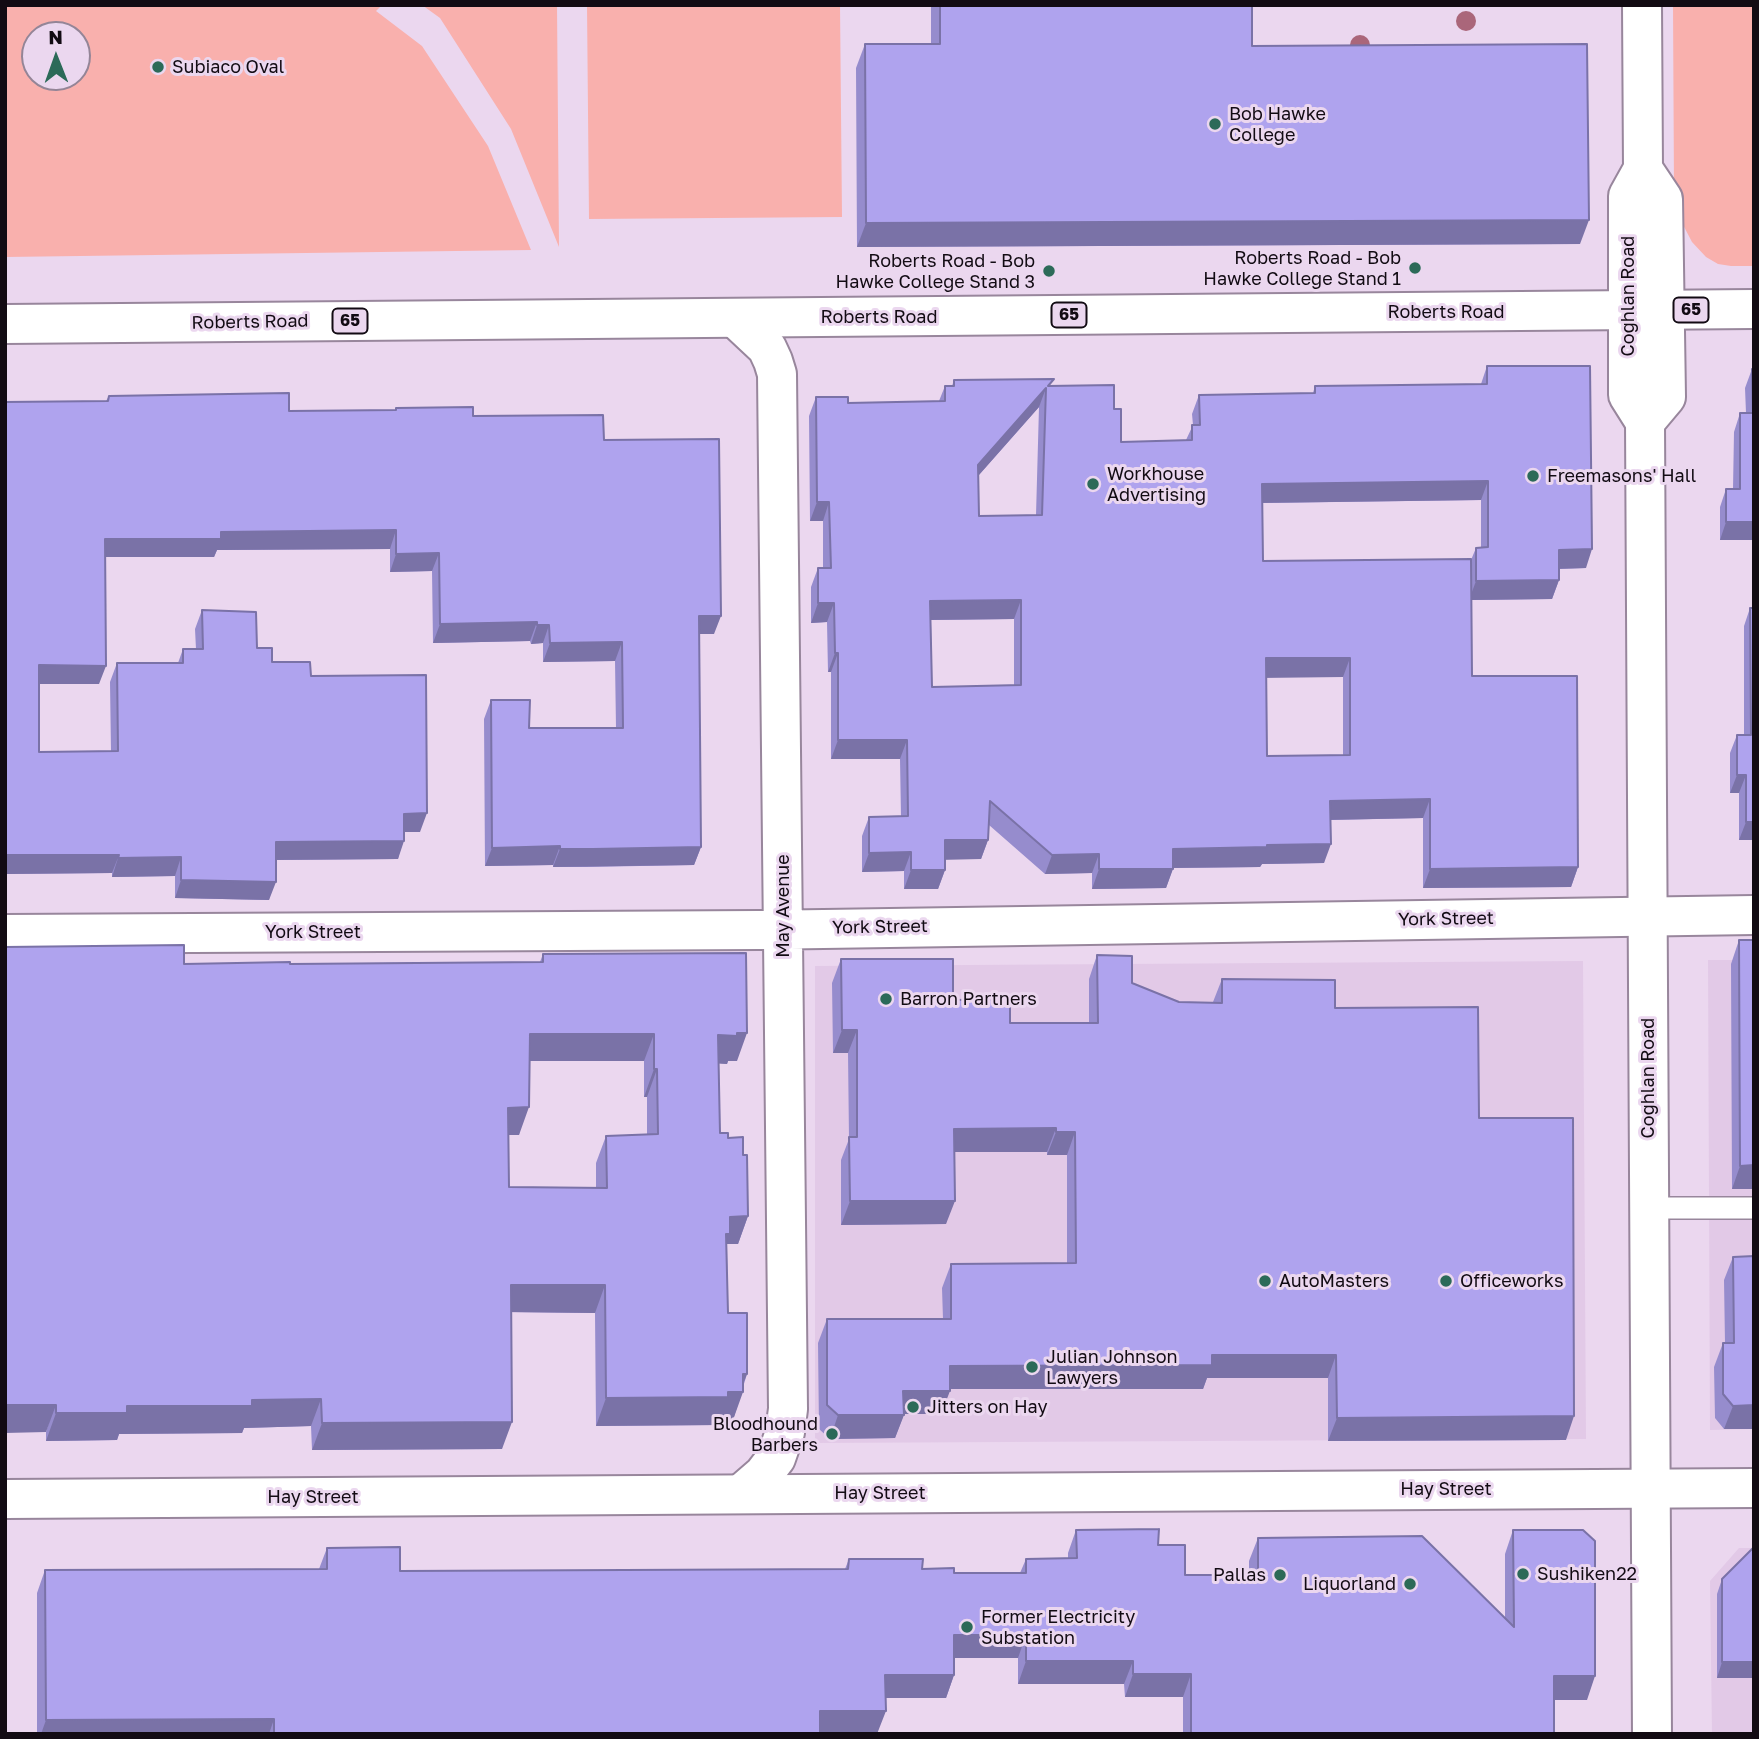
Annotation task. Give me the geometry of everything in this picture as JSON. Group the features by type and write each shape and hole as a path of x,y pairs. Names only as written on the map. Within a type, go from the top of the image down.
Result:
{"street":[{"name":"Coghlan Road","path":"1642,5 1643,169 1628,196 1646,310 1628,395 1645,422 1652,1734"},
{"name":"Roberts Road","path":"5,324 1754,310"},
{"name":"May Avenue","path":"735,318 766,348 777,374 788,1409 785,1432 776,1458 763,1475 741,1494"},
{"name":"York Street","path":"5,933 783,929 1754,915"},
{"name":"Hay Street","path":"5,1499 1754,1488"}],"lane":[{"path":"1649,1208 1754,1208"}],"shaded area":[{"path":"5,5 382,5 376,11 422,46 488,146 531,250 5,257"},
{"path":"422,5 557,5 559,247 511,129 440,18"},
{"path":"587,5 840,5 842,217 589,219"},
{"path":"1673,5 1754,5 1754,266 1718,264 1706,257 1692,242 1681,221 1674,191"},
{"path":"1708,960 1754,960 1754,1429 1710,1430"},
{"path":"1583,961 1586,1439 815,1443 815,966"},
{"path":"1739,1548 1754,1548 1754,1734 1712,1734 1710,1581"}],"building":[{"name":"Bob Hawke College","path":"940,5 1252,5 1252,46 1587,44 1589,220 866,223 865,44 940,44"},
{"path":"1487,366 1590,366 1592,549 1559,550 1559,580 1476,581 1476,548 1488,547 1488,481 1262,484 1263,561 1471,559 1472,676 1577,676 1578,867 1430,869 1430,799 1330,801 1331,844 1173,849 1173,869 1099,869 1099,854 1052,855 990,801 988,840 945,840 945,870 911,870 911,852 869,853 869,817 908,816 907,740 838,740 838,653 835,653 834,603 818,603 818,568 831,568 829,502 817,502 816,397 848,397 848,403 945,401 945,386 954,386 954,380 1054,379 1048,386 1114,385 1114,409 1121,409 1121,442 1192,440 1192,425 1200,425 1199,395 1315,393 1315,386 1487,384","holes":["1046,388 1042,515 979,516 978,465","1021,600 1021,685 932,687 930,601","1266,658 1350,658 1350,755 1267,756"]},
{"path":"1754,369 1754,522 1726,522 1726,489 1740,489 1740,413 1753,413"},
{"path":"289,393 289,411 473,407 473,416 603,415 604,440 719,439 721,616 699,616 701,847 492,848 491,700 530,700 529,728 623,728 622,642 550,643 549,625 537,625 537,622 440,624 439,553 396,554 396,530 221,532 221,539 105,539 106,666 39,665 39,752 118,751 117,663 183,663 183,649 203,649 202,610 256,612 257,648 272,648 272,662 310,662 311,676 426,675 427,813 404,814 404,841 276,842 276,882 181,880 181,857 5,855 5,402 108,401 109,396"},
{"path":"1750,608 1754,608 1754,822 1746,822 1746,775 1737,775 1737,735 1751,735"},
{"path":"1739,940 1754,940 1754,1165 1740,1166"},
{"path":"184,945 184,964 543,962 543,954 746,953 747,1033 737,1033 737,1036 718,1035 720,1133 728,1133 728,1138 743,1137 743,1155 747,1155 748,1216 730,1217 730,1234 726,1234 728,1313 747,1313 747,1374 743,1374 743,1392 728,1392 728,1397 606,1398 605,1285 511,1285 512,1422 322,1423 321,1399 252,1400 252,1406 127,1406 127,1413 56,1413 56,1405 5,1405 5,947","holes":["530,1034 654,1034 658,1134 606,1136 607,1188 509,1187 508,1108 529,1107"]},
{"path":"1097,955 1132,956 1132,983 1179,1002 1222,1003 1222,979 1335,980 1335,1008 1478,1007 1479,1118 1573,1118 1574,1416 1337,1418 1336,1355 1212,1355 1212,1365 950,1366 950,1391 903,1391 904,1415 838,1415 827,1405 827,1319 951,1319 951,1264 1076,1263 1075,1132 1056,1132 1056,1128 954,1129 955,1201 850,1201 849,1137 857,1137 857,1030 842,1030 841,959 953,959 953,1000 1010,999 1010,1023 1098,1023"},
{"path":"1754,1256 1754,1405 1733,1406 1723,1394 1723,1343 1734,1343 1733,1257"},
{"path":"1159,1529 1158,1545 1185,1545 1185,1575 1258,1575 1258,1538 1422,1536 1514,1627 1513,1530 1583,1530 1595,1541 1595,1676 1554,1676 1554,1734 1191,1734 1191,1674 1133,1674 1133,1661 1026,1661 1026,1635 954,1635 954,1675 885,1675 886,1711 820,1711 820,1734 274,1734 274,1719 46,1720 45,1570 327,1569 327,1548 400,1547 400,1571 848,1569 849,1559 923,1559 922,1569 954,1568 954,1573 1026,1573 1026,1559 1077,1558 1076,1530"},
{"path":"1754,1547 1754,1662 1722,1662 1722,1579"}],"place":[{"name":"Subiaco Oval","path":"158,67"},
{"name":"Bob Hawke College","path":"1215,124"},
{"name":"Roberts Road - Bob Hawke College Stand 1","path":"1415,268"},
{"name":"Roberts Road - Bob Hawke College Stand 3","path":"1049,271"},
{"name":"Freemasons' Hall","path":"1533,476"},
{"name":"Workhouse Advertising","path":"1093,484"},
{"name":"Barron Partners","path":"886,999"},
{"name":"AutoMasters","path":"1265,1281"},
{"name":"Officeworks","path":"1446,1281"},
{"name":"Julian Johnson Lawyers","path":"1032,1367"},
{"name":"Jitters on Hay","path":"913,1407"},
{"name":"Bloodhound Barbers","path":"832,1434"},
{"name":"Sushiken22","path":"1523,1574"},
{"name":"Pallas","path":"1280,1575"},
{"name":"Liquorland","path":"1410,1584"},
{"name":"Former Electricity Substation","path":"967,1627"}]}
